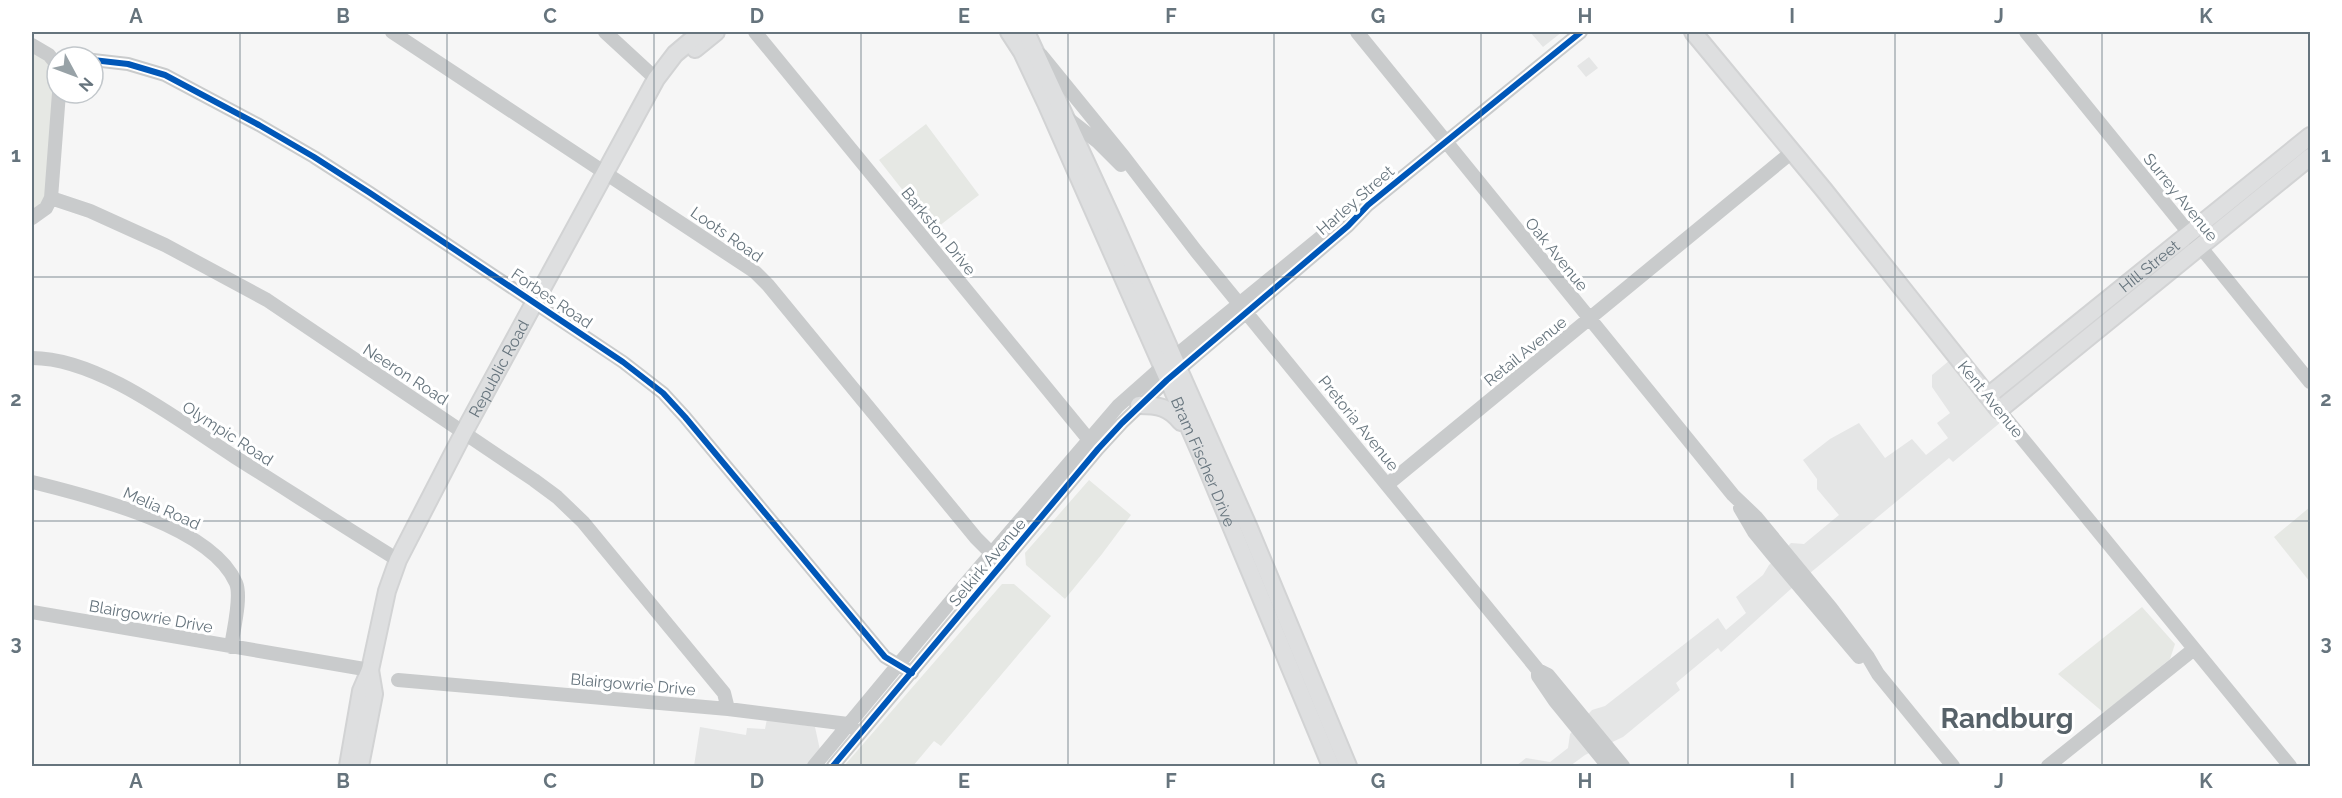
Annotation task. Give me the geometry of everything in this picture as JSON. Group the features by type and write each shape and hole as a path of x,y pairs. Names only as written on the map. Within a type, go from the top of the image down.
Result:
{"main road":[{"name":"Republic Road","path":"348,766 361,691 370,670 387,591 398,560 464,432 656,79 675,54 701,32"},
{"name":"Republic Road","path":"656,79 716,32"},
{"name":"Bram Fischer Drive","path":"1009,32 1022,52 1170,369 1249,528 1348,766"},
{"name":"Kent Avenue","path":"1693,32 1999,410"},
{"name":"Bram Fischer Drive","path":"1030,39 1113,221 1170,369 1190,435 1242,552 1331,766"},
{"name":"Hill Street","path":"1999,410 2310,136"},
{"name":"Hill Street","path":"1988,396 2195,239 2310,157"},
{"path":"1139,405 1158,405 1166,408 1176,416 1190,435"},
{"name":"Republic Road","path":"360,766 374,694 370,670"}],"street":[{"name":"Loots Road","path":"392,32 730,254 762,278 976,538 1002,564"},
{"path":"605,32 656,79"},
{"name":"Barkston Drive","path":"755,32 1098,449"},
{"name":"Oak Avenue","path":"1357,32 1733,495 1754,532 1857,655 1878,674 1953,766"},
{"name":"Harley Street","path":"1170,369 1343,220 1368,204 1581,32"},
{"name":"Surrey Avenue","path":"2026,32 2310,382"},
{"name":"Pretoria Avenue","path":"1030,39 1155,199 1538,670 1548,675 1623,766"},
{"path":"32,45 45,54"},
{"name":"Forbes Road","path":"105,61 149,69 188,86 314,157 623,362 663,393 686,417 885,657 912,673"},
{"name":"Pretoria Avenue","path":"1046,104 1098,142 1155,199"},
{"path":"32,218 46,208 51,198 58,105"},
{"name":"Retail Avenue","path":"1388,484 1792,152"},
{"name":"Neeron Road","path":"51,198 90,211 165,244 267,300 542,485 572,509 724,693 729,709"},
{"name":"Harley Street","path":"1243,308 1270,293 1348,226 1368,204"},
{"path":"1261,329 1262,310 1270,293"},
{"name":"Olympic Road","path":"32,358 60,360 81,367 136,394 398,560"},
{"name":"Selkirk Avenue","path":"814,766 1088,439 1118,406 1170,369"},
{"name":"Selkirk Avenue","path":"833,766 1098,449 1170,369"},
{"name":"Kent Avenue","path":"1999,410 2290,766"},
{"name":"Melia Road","path":"32,482 112,504 195,538 217,558 237,584 238,597 231,647"},
{"name":"Blairgowrie Drive","path":"32,612 370,670"},
{"path":"2048,766 2194,649"},
{"name":"Pretoria Avenue","path":"1538,670 1538,676 1555,701 1608,766"},
{"name":"Blairgowrie Drive","path":"398,680 729,709 848,724 861,733"}],"shaded area":[{"path":"1530,32 1562,32 1543,47"},
{"path":"32,46 45,55 45,105 53,105 51,201 32,220"},
{"path":"1589,57 1598,68 1586,77 1577,66"},
{"path":"926,124 979,195 934,230 879,160"},
{"path":"1950,360 2001,422 1953,462 1949,458 1792,588 1721,652 1718,648 1676,683 1680,690 1623,737 1585,755 1570,766 1516,766 1526,758 1550,762 1568,748 1570,734 1592,710 1605,706 1718,618 1726,630 1746,613 1736,597 1763,575 1769,565 1791,543 1804,544 1839,515 1817,489 1817,479 1803,460 1830,439 1859,423 1885,458 1912,439 1926,455 1948,438 1937,423 1950,413 1932,387 1932,375"},
{"path":"1089,480 1131,515 1065,599 1026,565 1025,553"},
{"path":"2310,507 2310,582 2274,537"},
{"path":"1002,584 1014,584 1051,616 941,746 934,741 913,766 844,766"},
{"path":"2142,607 2175,644 2170,659 2104,713 2058,674"},
{"path":"767,719 815,727 820,750 807,766 694,766 700,727 746,735 747,728 765,729"}],"cycle path":[{"path":"833,766 1122,423 1167,380 1348,226 1368,205 1581,32"},
{"path":"105,61 128,64 165,75 259,125 370,193 623,362 663,393 685,417 885,657 912,673"}],"district":[{"name":"Randburg","path":"2007,718"}]}
